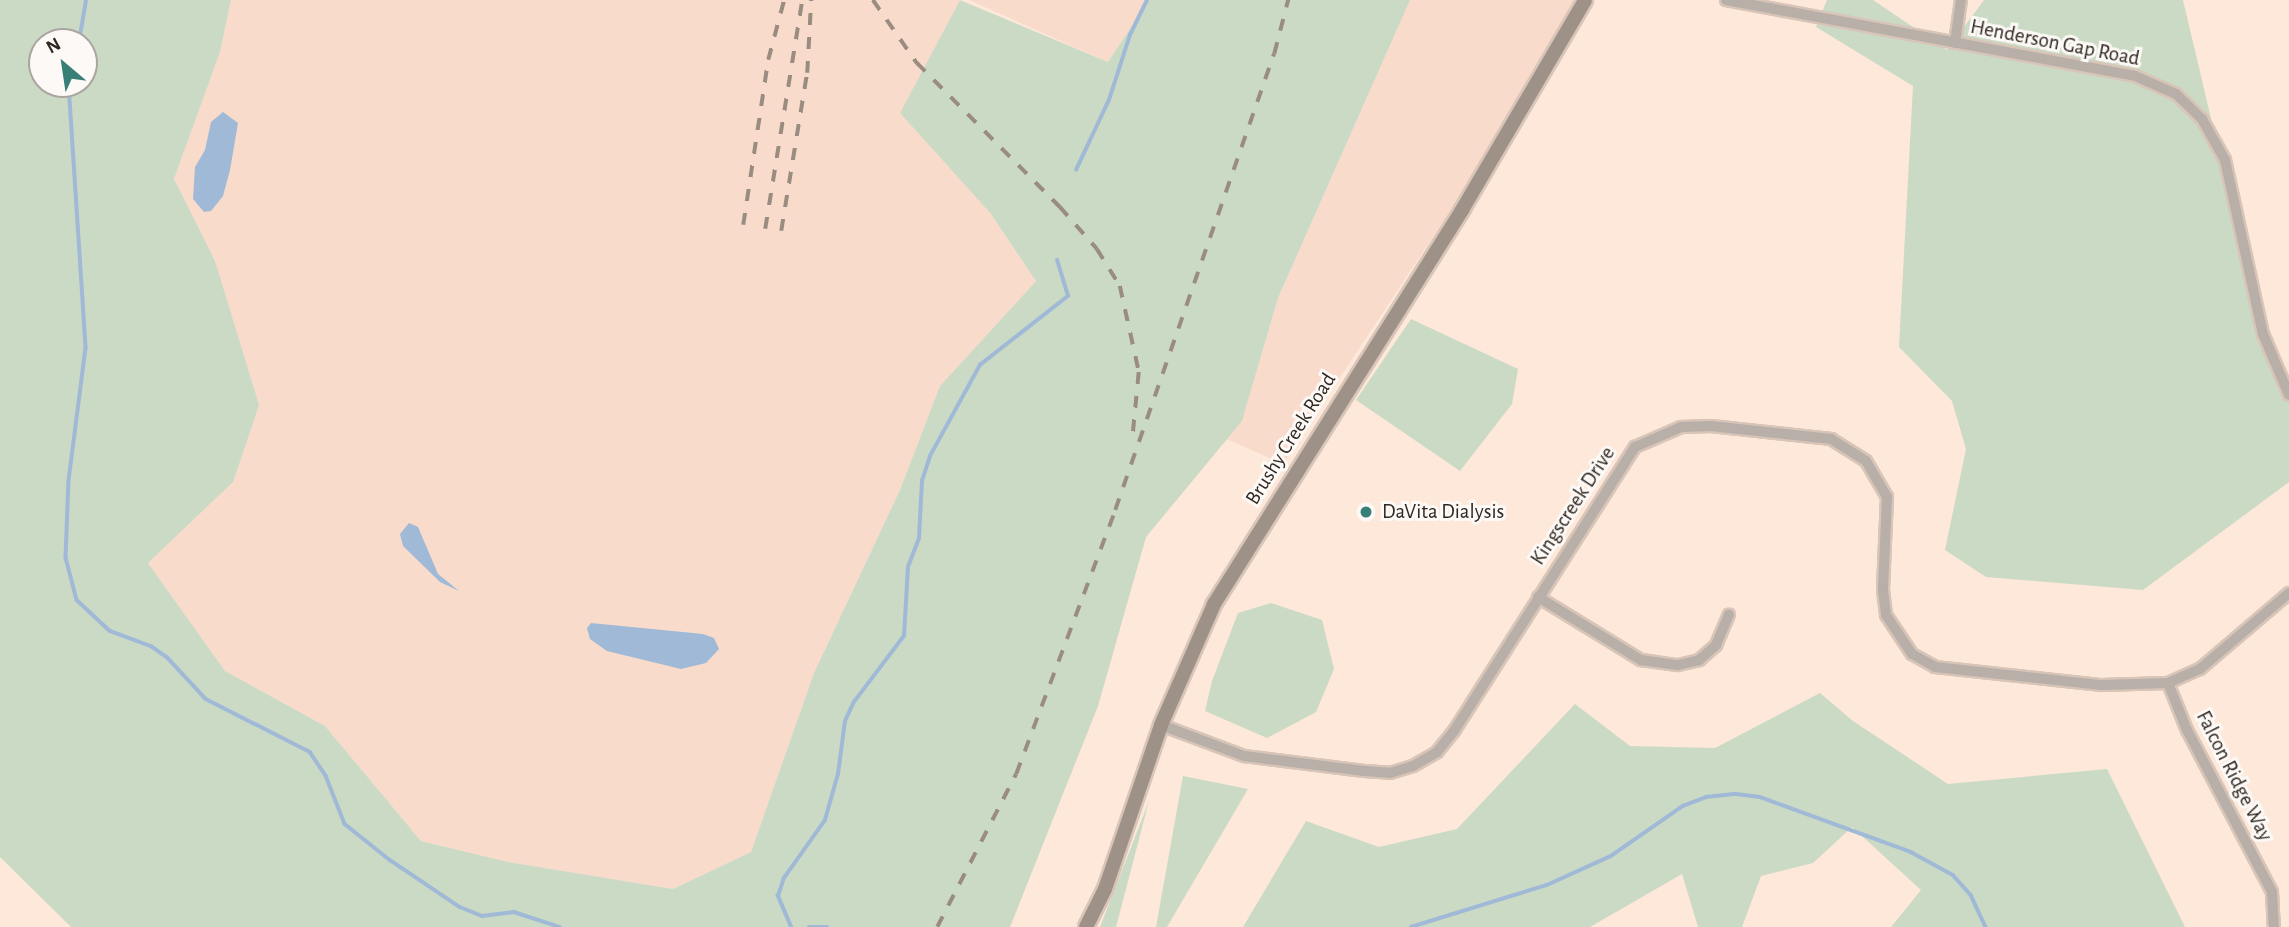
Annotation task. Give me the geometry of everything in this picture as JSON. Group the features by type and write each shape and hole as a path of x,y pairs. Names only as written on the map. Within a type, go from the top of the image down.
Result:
{"main road":[{"name":"Brushy Creek Road","path":"1086,927 1105,889 1161,725 1226,583 1469,198 1585,0"}],"street":[{"name":"Henderson Gap Road","path":"1726,0 2135,76 2164,87 2188,104 2220,148 2235,187 2263,334 2289,395"},
{"path":"1955,44 1961,0"},
{"name":"Kingscreek Drive","path":"1161,725 1244,756 1390,773 1413,766 1437,752 1454,732 1618,469 1635,447 1655,435 1681,427 1711,426 1831,439 1867,461 1887,497 1883,590 1886,615 1912,654 1935,667 2102,685 2168,683 2200,668 2289,593"},
{"path":"1538,597 1641,660 1678,665 1699,660 1716,645 1729,615"},
{"name":"Falcon Ridge Way","path":"2168,683 2186,730 2272,892 2274,927"}],"shaded area":[{"path":"231,0 960,0 900,113 991,214 1036,281 940,386 900,490 814,673 751,852 673,889 508,862 421,841 325,726 225,671 148,563 233,482 215,261 174,179 220,52"},
{"path":"969,0 1149,0 1108,62"},
{"path":"1410,0 1575,0 1467,185 1283,464 1227,439 1242,421 1278,298"}],"green space":[{"path":"0,0 231,0 220,52 174,179 215,261 259,405 233,482 148,563 225,671 325,726 421,841 508,862 673,889 751,852 814,673 900,490 940,386 1036,281 991,214 900,113 960,0 1108,62 1149,0 1410,0 1278,298 1242,421 1146,537 1098,706 1010,927 71,927 0,857"},
{"path":"1827,0 1873,0 1947,50 1984,0 2183,0 2265,347 2289,392 2289,482 2143,590 1986,577 1945,550 1966,449 1952,401 1899,347 1913,86 1816,27"},
{"path":"1411,319 1518,369 1512,404 1460,471 1356,400"},
{"path":"1271,603 1322,620 1334,669 1316,712 1267,738 1205,711 1212,681 1238,613"},
{"path":"1820,693 1853,721 1948,784 2107,769 2185,927 1891,927 1921,890 1852,827 1813,863 1761,876 1742,927 1698,927 1682,874 1590,927 1243,927 1306,821 1379,847 1457,829 1575,704 1630,746 1715,748"},
{"path":"1183,776 1248,789 1167,927 1156,927"},
{"path":"1149,801 1116,927 1100,927"}],"water":[{"path":"223,112 238,123 230,170 223,196 211,211 204,212 193,199 195,167 205,150 211,122"},
{"path":"409,523 418,527 438,574 459,591 440,582 403,546 400,534"},
{"path":"591,623 703,634 714,638 719,649 706,663 681,669 607,651 590,639 587,628"}],"waterway":[{"path":"81,28 86,0"},
{"path":"1076,170 1109,100 1130,35 1147,0"},
{"path":"70,98 86,348 69,480 66,558 77,600 110,631 151,646 167,657 206,699 310,752 326,776 345,824 390,860 460,907 482,916 514,912 560,927"},
{"path":"791,927 778,896 784,878 825,820 838,774 845,721 854,702 904,636 908,567 919,538 922,481 930,456 980,365 1068,296 1057,261"},
{"path":"1411,927 1547,885 1611,856 1683,806 1706,797 1736,794 1760,797 1911,852 1953,875 1971,895 1986,927"},
{"path":"809,927 827,927"}],"railway":[{"path":"743,225 768,60 784,0"},
{"path":"765,229 802,0"},
{"path":"781,231 807,73 811,0"},
{"path":"873,0 917,63 1060,207 1097,249 1120,286 1139,372 1133,434"},
{"path":"937,927 1016,774 1115,510 1274,54 1288,0"}],"place":[{"name":"DaVita Dialysis","path":"1366,512"}]}
